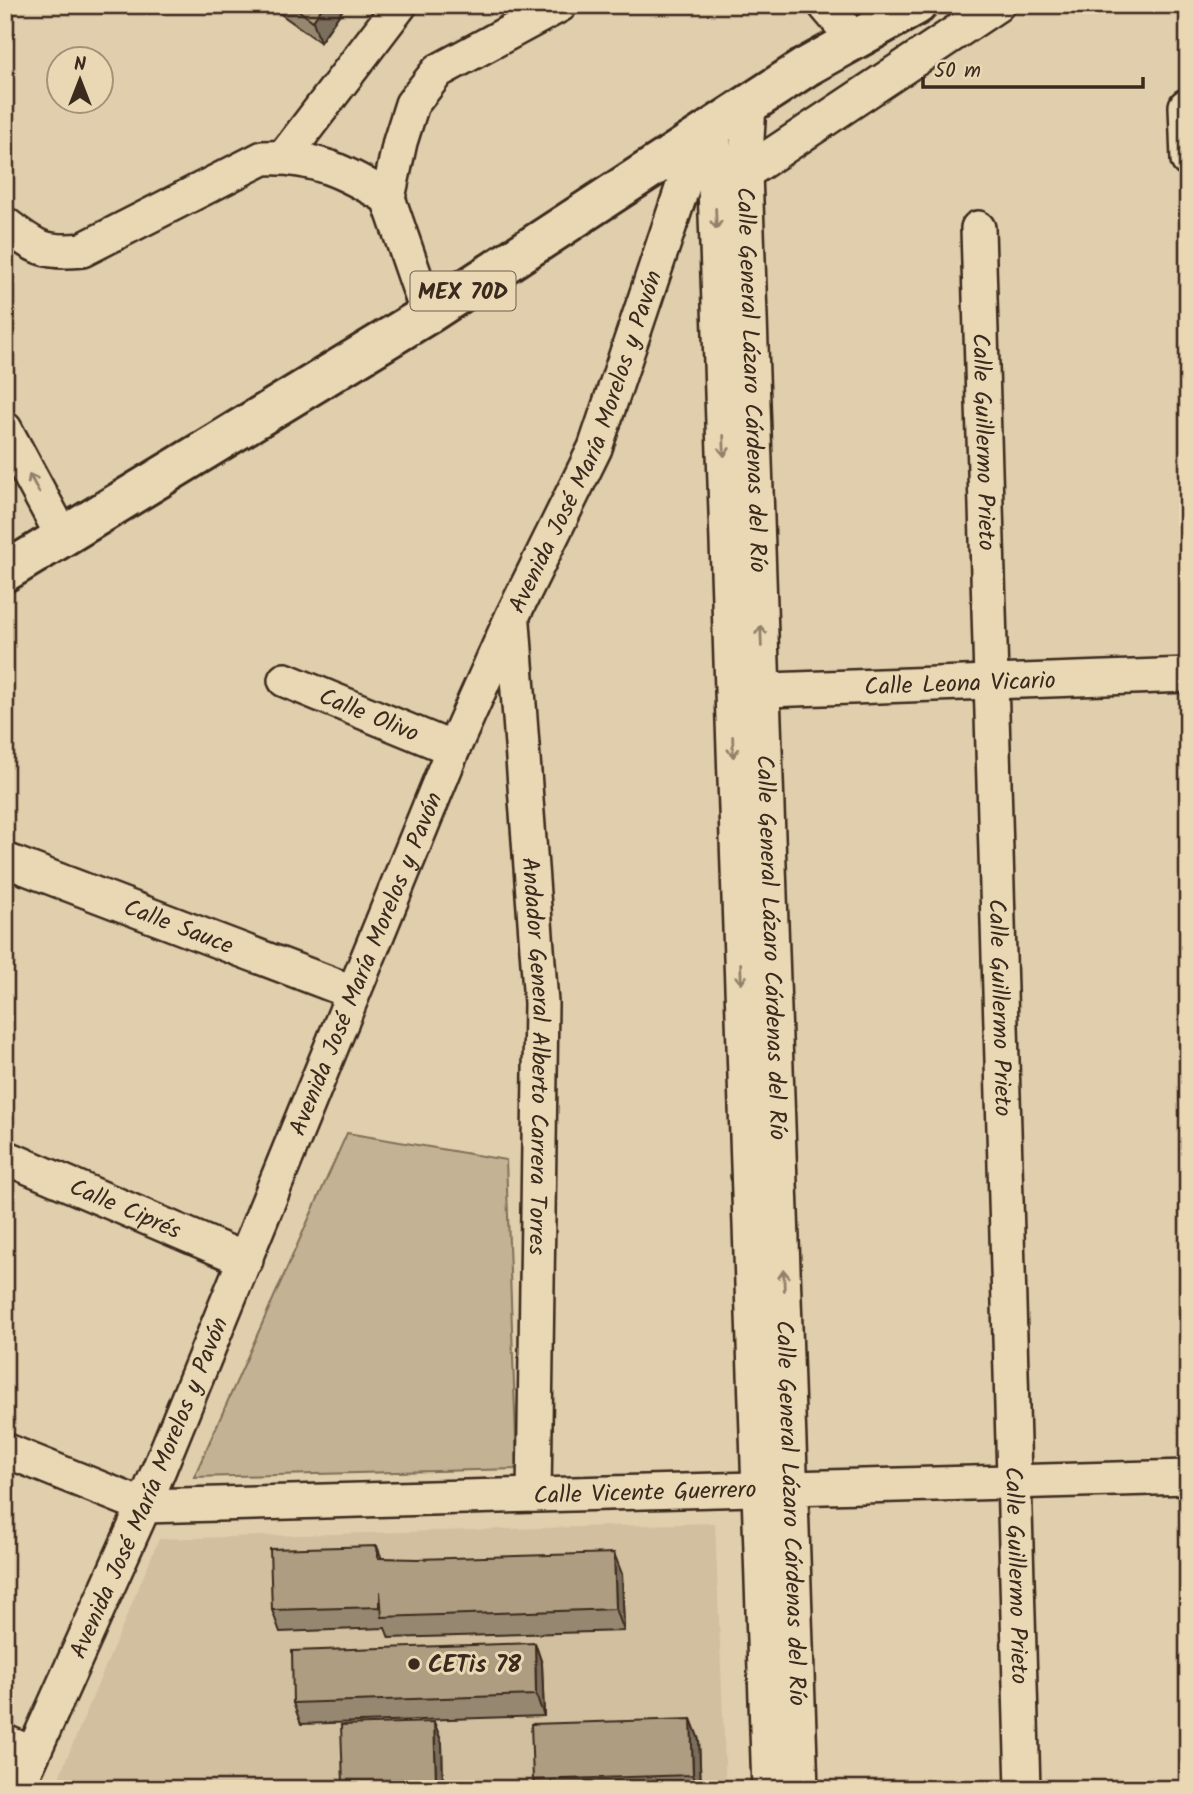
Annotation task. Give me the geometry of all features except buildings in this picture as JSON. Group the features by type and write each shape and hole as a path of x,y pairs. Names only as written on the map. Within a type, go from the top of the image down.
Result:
{"highway":[{"name":"MEX 70D","path":"7,567 64,537 428,314 706,130 806,67 917,5"},
{"path":"806,67 841,12"}],"street":[{"path":"284,157 400,5"},
{"path":"428,314 388,198 400,142 412,104 438,71 560,5"},
{"path":"730,178 997,5"},
{"name":"Calle General Lázaro Cárdenas del Río","path":"749,104 730,178 747,691 758,1489 769,1789"},
{"path":"1186,106 1188,160"},
{"name":"Calle General Lázaro Cárdenas del Río","path":"706,130 730,178"},
{"name":"Avenida José María Morelos y Pavón","path":"17,1789 18,1748 144,1506 453,749 512,617 595,448 706,130"},
{"path":"5,224 34,246 55,253 82,250 263,158 284,157 314,161 351,175 388,198"},
{"name":"Calle Guillermo Prieto","path":"978,228 1023,1789"},
{"path":"5,429 64,537"},
{"name":"Andador General Alberto Carrera Torres","path":"512,617 541,1003 534,1495"},
{"name":"Calle Leona Vicario","path":"747,691 1188,675"},
{"name":"Calle Olivo","path":"285,680 453,749"},
{"name":"Calle General Lázaro Cárdenas del Río","path":"747,691 791,1488 802,1789"},
{"name":"Calle Sauce","path":"5,860 352,992"},
{"name":"Calle Ciprés","path":"5,1157 246,1260"},
{"path":"5,1450 144,1506"},
{"name":"Calle Vicente Guerrero","path":"144,1506 1188,1477"}],"shaded area":[{"path":"347,1133 506,1160 517,1469 194,1477"},
{"name":"CETis 78","path":"715,1523 726,1789 54,1789 159,1539"}],"place":[{"name":"CETis 78","path":"414,1664"}]}
